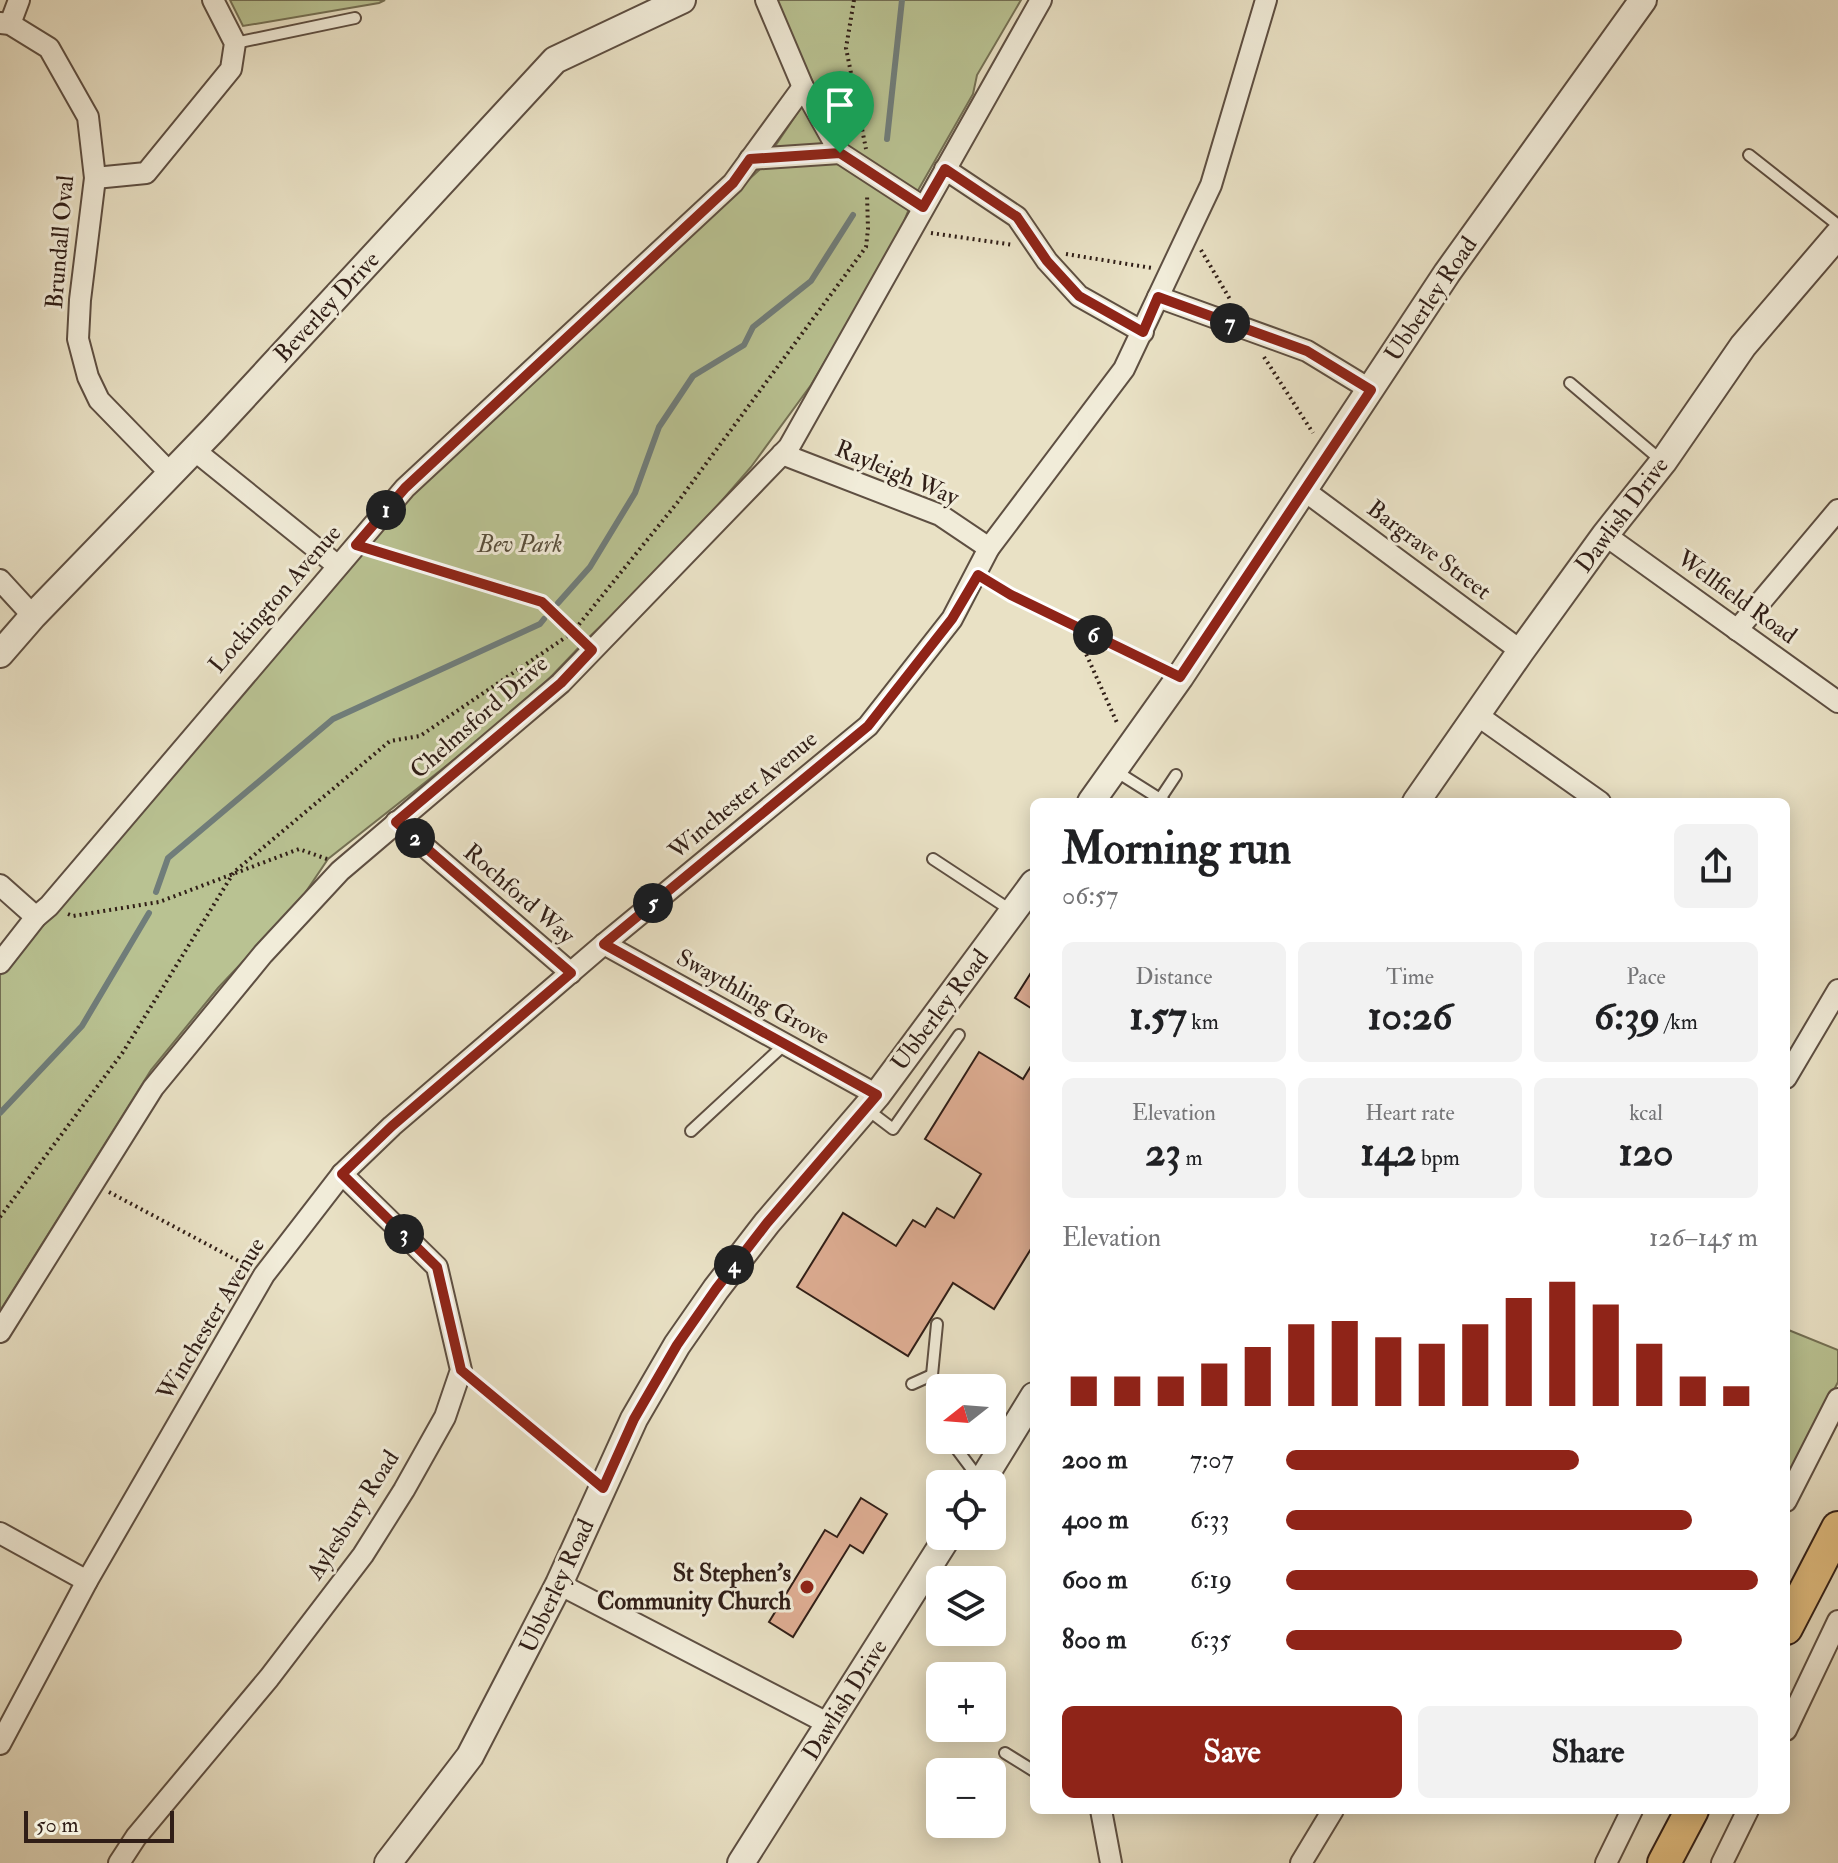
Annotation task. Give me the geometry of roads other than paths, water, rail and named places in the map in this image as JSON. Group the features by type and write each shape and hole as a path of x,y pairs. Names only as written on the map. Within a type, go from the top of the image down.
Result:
{"main road":[{"path":"1790,1620 1838,1528"},
{"path":"1664,1863 1690,1814"}],"street":[{"path":"5,24 19,0"},
{"path":"95,178 146,173 231,69 235,43 213,0"},
{"name":"Beverley Drive","path":"0,654 194,450 555,60 682,0"},
{"path":"766,0 803,87 840,153 923,207"},
{"name":"Chelmsford Drive","path":"0,1332 153,1088 263,954 340,871 561,683 789,447 1041,0"},
{"name":"Winchester Avenue","path":"0,1744 87,1581 264,1275 342,1174 392,1126 604,944 868,726 952,619 978,575 989,548 1124,369 1143,332 1211,185 1266,0"},
{"name":"Ubberley Road","path":"1094,798 1180,677 1447,273 1643,0"},
{"name":"Brundall Oval","path":"5,24 49,48 88,117 95,178 78,339 88,377 99,400 170,473"},
{"name":"Lockington Avenue","path":"0,963 405,488 733,183 803,87"},
{"path":"750,159 840,153"},
{"path":"945,169 1017,217 1047,261 1079,296 1143,332"},
{"name":"Dawlish Drive","path":"1419,798 1521,651 1605,535 1663,462 1743,346 1838,235"},
{"path":"1158,297 1307,351 1371,390"},
{"path":"194,450 338,566"},
{"name":"Rayleigh Way","path":"782,454 940,515 989,548"},
{"name":"Bargrave Street","path":"1305,491 1521,651"},
{"path":"1737,630 1838,510"},
{"name":"Wellfield Road","path":"1605,535 1838,702"},
{"path":"0,580 33,616"},
{"path":"1477,715 1594,798"},
{"name":"Rochford Way","path":"396,822 571,973"},
{"path":"0,885 42,912"},
{"name":"Ubberley Road","path":"388,1863 470,1756 559,1584 634,1419 684,1333 767,1223 871,1102 1030,889"},
{"name":"Swaythling Grove","path":"604,944 785,1044 871,1102"},
{"path":"1790,1073 1832,1017 1838,990"},
{"name":"Aylesbury Road","path":"119,1863 136,1837 269,1678 363,1555 445,1417 461,1370 437,1267 342,1174"},
{"path":"1790,1493 1838,1399"},
{"path":"988,1470 1030,1402"},
{"path":"0,1533 87,1581"},
{"name":"Dawlish Drive","path":"741,1863 939,1550"},
{"path":"559,1584 829,1724"},
{"path":"1790,1722 1838,1621"},
{"path":"1102,1814 1111,1863"},
{"path":"1301,1863 1331,1814"},
{"path":"1606,1863 1630,1814"},
{"path":"1722,1863 1746,1814"}],"lane":[{"path":"235,43 355,18"},
{"path":"1749,155 1838,225"},
{"path":"1570,383 1663,462"},
{"path":"1121,758 1158,798"},
{"path":"1163,798 1176,775"},
{"path":"933,859 1014,912"},
{"path":"871,1102 893,1129 959,1035"},
{"path":"691,1131 785,1044"},
{"path":"932,1374 937,1324"},
{"path":"912,1384 926,1378"},
{"path":"1005,1753 1030,1769"}],"waterway":[{"path":"887,139 902,0"},
{"path":"558,603 590,567 635,493 659,427 693,376 744,345 753,327 811,281 853,215"},
{"path":"156,892 168,858 333,719 540,624 544,619"},
{"path":"0,1113 82,1026 149,913"}],"place":[{"name":"St Stephen's Community Church","path":"807,1587"}],"park label":[{"name":"Bev Park","path":"520,544"}]}
